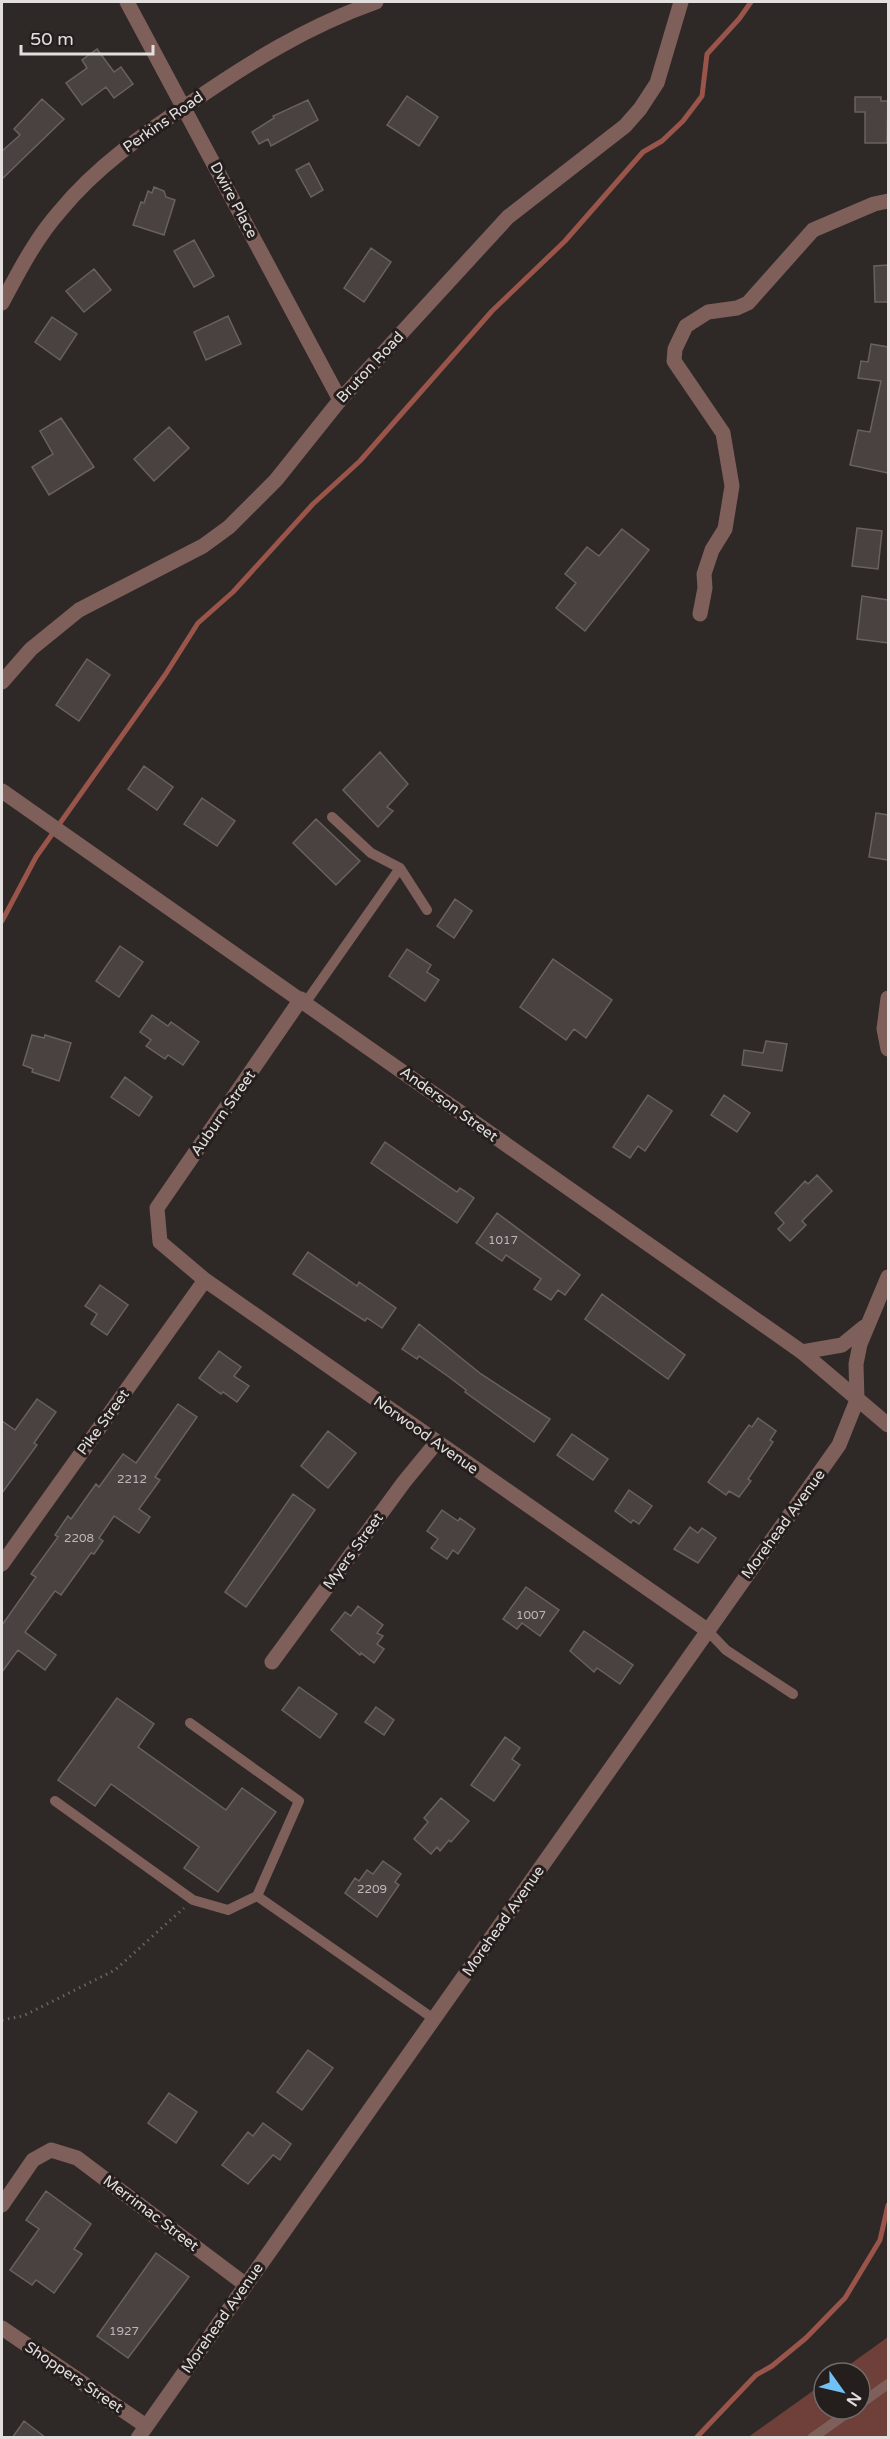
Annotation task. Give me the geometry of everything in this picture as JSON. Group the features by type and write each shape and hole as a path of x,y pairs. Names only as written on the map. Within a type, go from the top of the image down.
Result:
{"street":[{"name":"Dwire Place","path":"127,2 340,400"},
{"name":"Perkins Road","path":"2,303 39,238 59,211 122,150 256,58 300,34 376,2"},
{"name":"Bruton Road","path":"2,682 31,649 79,610 203,546 229,526 276,480 340,400 508,217 625,126 640,109 657,83 681,2"},
{"path":"700,614 705,588 704,574 712,550 725,529 732,486 723,433 674,361 675,349 680,336 696,318 748,303 813,230 874,204 888,201"},
{"name":"Anderson Street","path":"2,791 304,1000 802,1352 888,1425"},
{"path":"888,998 884,1029 888,1049"},
{"name":"Auburn Street","path":"157,1230 157,1208 304,1000"},
{"name":"Norwood Avenue","path":"157,1230 160,1242 205,1280 707,1630"},
{"path":"857,1400 855,1364 866,1325 888,1277"},
{"name":"Pike Street","path":"2,1564 205,1280"},
{"path":"802,1352 842,1345 854,1338 866,1325"},
{"name":"Morehead Avenue","path":"142,2432 839,1445 857,1400"},
{"name":"Myers Street","path":"272,1662 404,1482 436,1443"},
{"name":"Merrimac Street","path":"2,2205 33,2160 51,2150 77,2158 246,2285"},
{"name":"Shoppers Street","path":"2,2328 142,2432"}],"lane":[{"path":"332,817 371,853 400,868 427,910"},
{"path":"304,1000 400,868"},
{"path":"707,1630 726,1650 793,1694"},
{"path":"55,1801 193,1900 228,1910 257,1896 299,1801 190,1724"},
{"path":"257,1896 434,2019"},
{"path":"872,2395 888,2384"},
{"path":"812,2438 836,2421"}],"path":[{"path":"2,2020 23,2016 116,1970 193,1900"}],"shaded area":[{"path":"888,2337 888,2437 747,2438 812,2392 812,2421 872,2421 872,2361 855,2361"}],"building":[{"path":"97,49 114,72 121,67 133,84 114,98 106,87 82,105 66,83 87,68 82,60"},
{"path":"407,96 438,117 419,146 387,125"},
{"path":"855,97 881,97 881,101 888,101 887,143 865,143 865,112 855,112"},
{"path":"42,99 64,119 2,179 2,151 20,135 14,129"},
{"path":"308,100 318,120 271,146 268,139 259,144 252,132 274,118 273,116"},
{"path":"309,163 323,190 311,197 296,170"},
{"path":"154,187 164,191 166,197 175,200 164,235 133,225 141,202 144,203 148,191 152,193"},
{"path":"194,240 214,276 194,287 174,251"},
{"path":"371,248 391,262 364,302 344,288"},
{"path":"888,265 888,302 875,302 874,266"},
{"path":"94,269 111,290 84,312 66,291"},
{"path":"228,316 241,344 206,360 194,332"},
{"path":"52,317 77,334 60,360 35,342"},
{"path":"871,344 888,347 888,473 850,465 858,430 870,432 881,381 858,378 861,361 868,362"},
{"path":"61,418 94,467 49,495 32,467 53,454 40,431"},
{"path":"169,427 189,448 154,481 134,459"},
{"path":"857,528 882,531 878,569 852,566"},
{"path":"622,529 649,550 585,631 556,608 576,583 565,574 587,547 599,556"},
{"path":"862,596 888,600 888,643 857,639"},
{"path":"87,659 110,675 79,721 56,705"},
{"path":"380,752 408,784 387,807 393,811 378,827 343,790"},
{"path":"144,766 173,787 157,810 128,789"},
{"path":"202,798 235,821 217,846 184,824"},
{"path":"876,813 888,815 888,860 869,857"},
{"path":"316,819 360,861 336,885 293,843"},
{"path":"455,899 472,911 454,938 437,926"},
{"path":"120,946 143,962 119,997 96,981"},
{"path":"407,949 431,965 427,972 439,980 425,1001 389,976"},
{"path":"553,959 612,1000 586,1038 574,1029 566,1040 520,1007"},
{"path":"152,1015 168,1026 171,1022 199,1042 183,1065 168,1055 165,1059 146,1046 151,1040 140,1032"},
{"path":"32,1035 44,1038 45,1035 71,1043 59,1081 32,1072 33,1069 23,1065"},
{"path":"766,1041 787,1044 782,1071 742,1065 744,1050 763,1053"},
{"path":"125,1077 152,1097 139,1116 111,1097"},
{"path":"648,1095 672,1111 645,1151 638,1146 630,1158 613,1147"},
{"path":"724,1095 750,1113 737,1132 711,1115"},
{"path":"385,1142 457,1192 460,1188 474,1198 457,1223 371,1163"},
{"path":"817,1175 832,1191 802,1221 806,1225 790,1241 778,1229 784,1223 775,1213 805,1181 808,1184"},
{"path":"497,1213 580,1275 565,1295 558,1290 551,1300 534,1289 541,1279 506,1255 502,1261 476,1243"},
{"path":"308,1252 357,1286 359,1282 396,1308 382,1328 367,1318 365,1321 293,1274"},
{"path":"100,1285 128,1305 107,1335 91,1324 97,1314 85,1306"},
{"path":"602,1294 685,1355 668,1379 585,1319"},
{"path":"419,1324 481,1374 550,1419 534,1442 465,1392 466,1390 449,1377 419,1356 417,1359 402,1349"},
{"path":"219,1351 241,1367 234,1376 249,1386 237,1402 199,1378"},
{"path":"37,1399 56,1412 34,1443 37,1445 2,1493 2,1421 15,1430"},
{"path":"178,1404 197,1417 155,1477 160,1480 139,1509 150,1517 139,1533 114,1516 99,1538 103,1541 94,1554 91,1553 61,1595 55,1591 25,1632 56,1655 45,1670 18,1650 2,1672 2,1625 36,1577 31,1574 58,1537 55,1535 68,1516 71,1519 96,1484 99,1487 123,1454 136,1463"},
{"path":"758,1418 776,1431 770,1440 773,1442 748,1479 751,1481 739,1497 729,1491 726,1495 708,1482 749,1425 752,1427"},
{"path":"328,1431 356,1453 328,1488 301,1466"},
{"path":"572,1434 608,1459 593,1480 557,1455"},
{"path":"629,1490 652,1506 639,1524 633,1520 631,1523 615,1511"},
{"path":"293,1494 315,1510 246,1607 225,1592"},
{"path":"442,1510 458,1521 460,1518 475,1529 458,1554 453,1550 447,1559 431,1548 438,1539 427,1531"},
{"path":"690,1527 698,1533 702,1528 716,1538 698,1563 674,1549"},
{"path":"526,1587 559,1610 540,1636 522,1623 517,1629 503,1619"},
{"path":"358,1606 383,1625 377,1633 383,1636 377,1644 384,1649 374,1663 361,1653 360,1655 331,1630 345,1612 351,1616"},
{"path":"584,1631 633,1665 620,1684 597,1668 594,1672 570,1651"},
{"path":"299,1687 337,1714 320,1738 282,1710"},
{"path":"117,1698 154,1724 138,1747 226,1810 242,1788 276,1812 218,1892 184,1868 199,1847 111,1784 95,1806 58,1780"},
{"path":"376,1707 394,1720 384,1735 365,1722"},
{"path":"505,1737 520,1748 512,1759 520,1765 494,1801 471,1785"},
{"path":"441,1798 469,1821 451,1842 449,1840 440,1851 437,1847 431,1854 414,1839 428,1822 424,1818"},
{"path":"383,1861 401,1874 395,1882 399,1885 377,1917 345,1893 355,1878 359,1881 367,1870 373,1874"},
{"path":"308,2050 333,2068 302,2110 277,2092"},
{"path":"169,2093 197,2112 176,2143 148,2123"},
{"path":"263,2123 291,2144 280,2160 273,2155 248,2184 222,2165 248,2132 253,2136"},
{"path":"46,2191 91,2224 74,2249 82,2254 54,2293 36,2280 32,2285 10,2270 39,2229 26,2220"},
{"path":"156,2253 189,2277 128,2358 97,2336"},
{"path":"24,2421 46,2438 12,2438"}],"waterway":[{"path":"2,921 36,857 165,675 198,623 233,592 313,504 360,461 492,311 565,241 643,152 662,141 683,121 702,96 707,54 739,19 751,2"},
{"path":"696,2438 756,2375 772,2366 806,2338 845,2298 880,2240 888,2205"}]}
